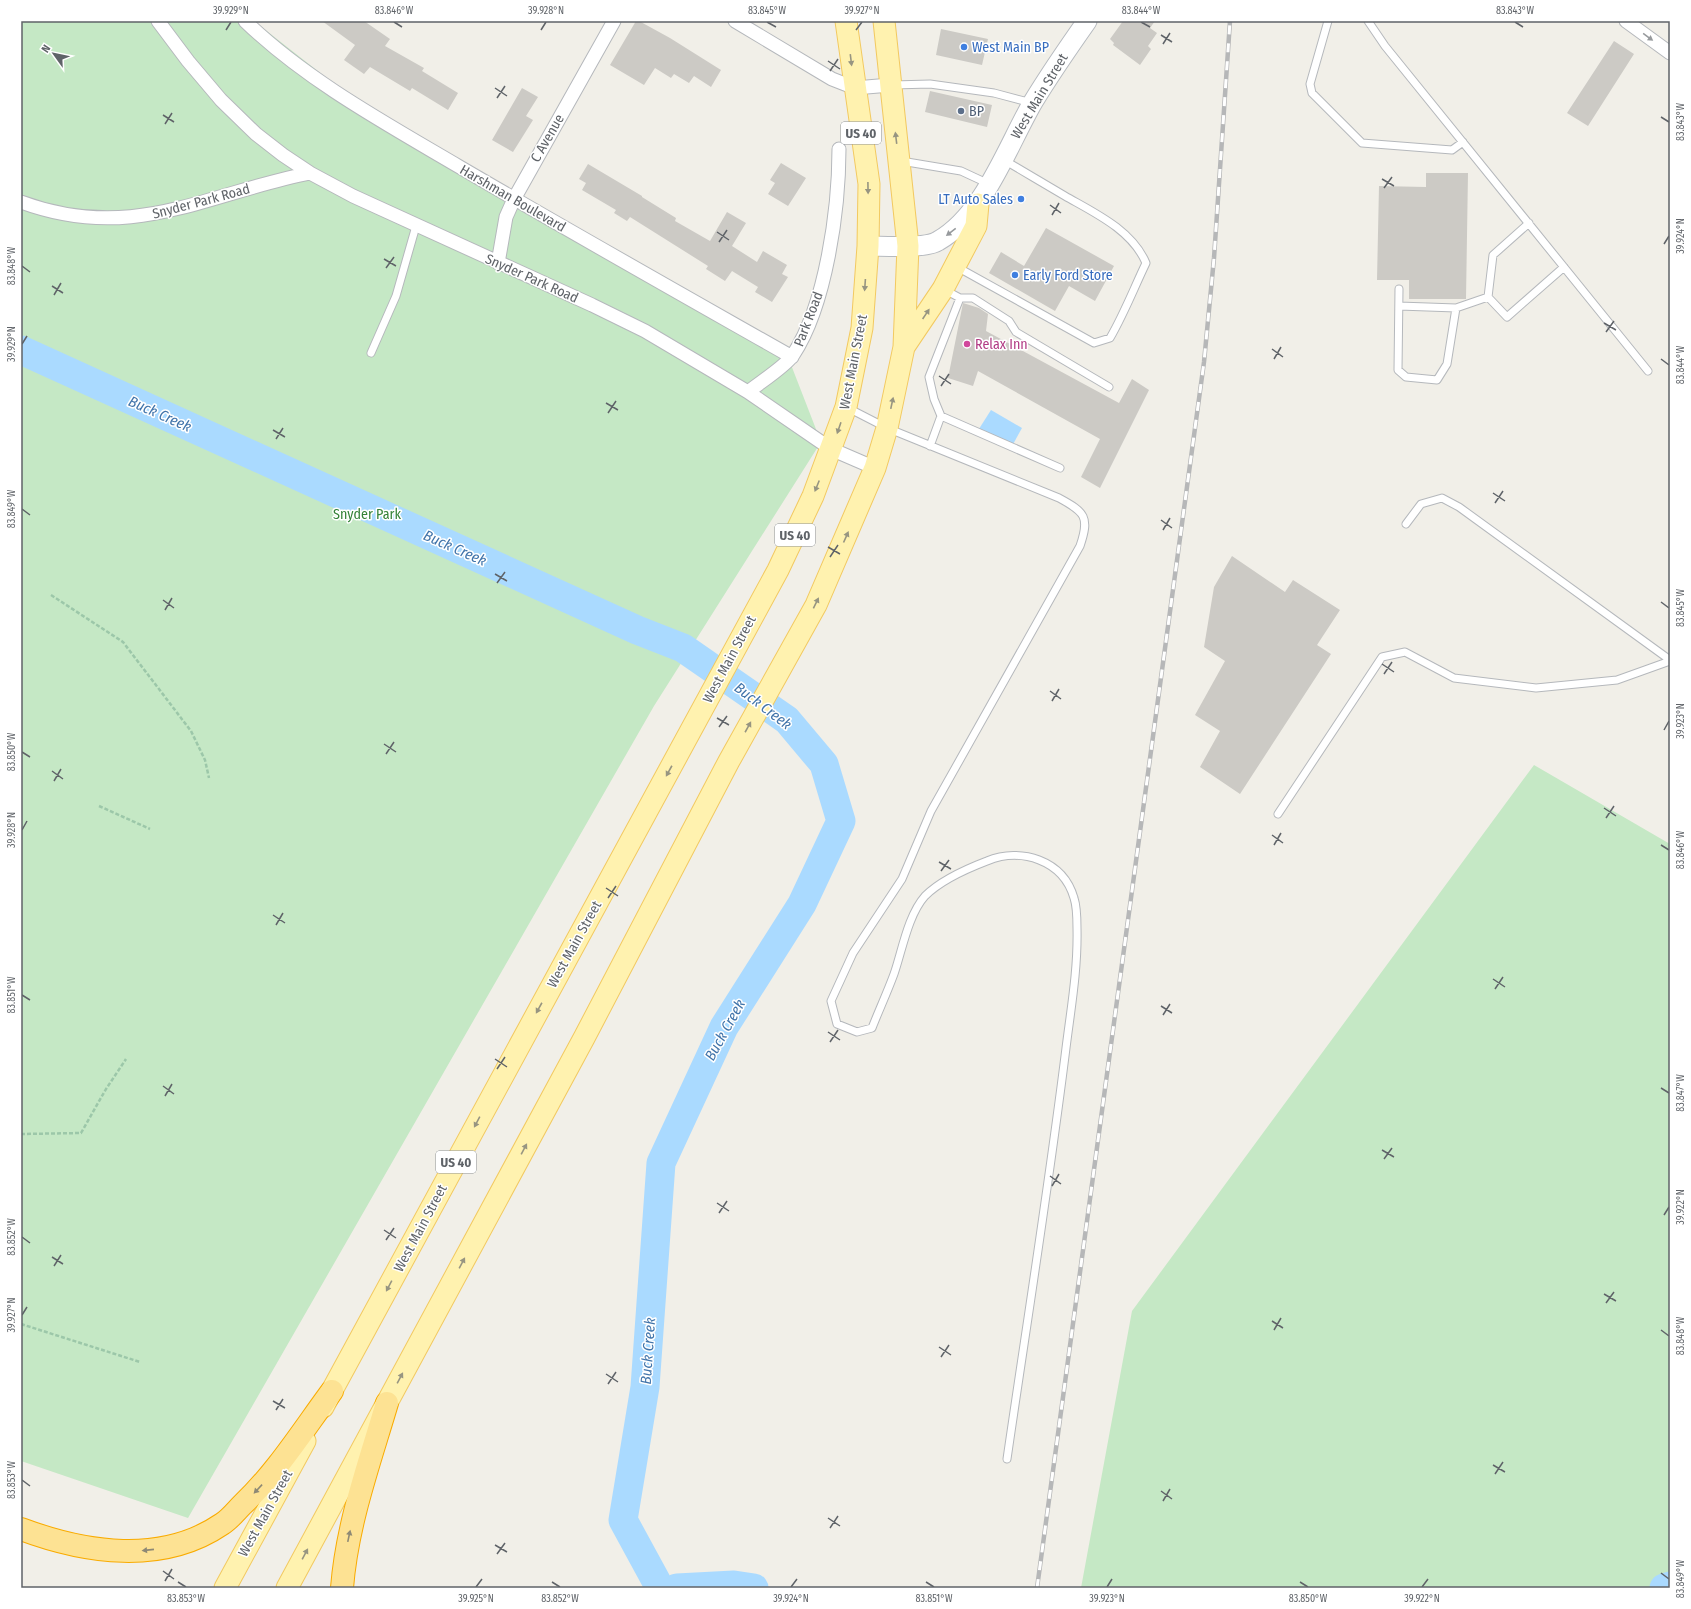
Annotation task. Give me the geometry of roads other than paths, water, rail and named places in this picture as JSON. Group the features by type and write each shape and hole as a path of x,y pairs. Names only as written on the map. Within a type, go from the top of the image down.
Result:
{"highway":[{"path":"21,1529 77,1545 112,1551 148,1551 176,1545 199,1537 223,1524 261,1487 332,1391"},
{"path":"342,1588 344,1557 352,1522 387,1403"}],"main road":[{"name":"US 40","path":"846,21 868,184 868,246"},
{"name":"US 40","path":"287,1588 584,1038 729,761 822,592 875,468 887,428 904,347 908,246 884,21"},
{"path":"904,347 952,293 955,266 976,226 978,204"},
{"name":"West Main Street","path":"225,1588 778,570 813,496 832,449 846,407 862,328 868,246"}],"street":[{"name":"Snyder Park Road","path":"158,21 188,61 221,100 256,134 283,155 310,173 353,196 416,226 592,305 645,331 748,392"},
{"name":"Harshman Boulevard","path":"245,21 271,44 332,89 384,123 514,199 792,357"},
{"name":"C Avenue","path":"498,263 506,217 514,199 614,21"},
{"path":"735,21 832,79 854,88 890,85"},
{"name":"West Main Street","path":"868,246 908,246 936,242 954,230 978,204 1033,103 1054,68 1087,21"},
{"path":"1626,21 1670,53"},
{"name":"Park Road","path":"748,392 792,357 805,333 817,300 829,252 836,212 839,149"},
{"name":"Snyder Park Road","path":"21,202 69,215 99,218 130,218 168,212 281,179 310,173"},
{"path":"748,392 832,449 875,468"}],"lane":[{"path":"1328,21 1310,84 1312,93 1362,143 1452,150 1463,142"},
{"path":"1368,21 1384,46 1648,371"},
{"path":"890,85 930,84 994,93 1033,103"},
{"path":"955,266 1094,344 1110,338 1124,313 1146,263 1142,252 1127,236 1103,218 1002,159"},
{"path":"899,161 961,171 989,184"},
{"path":"1488,297 1493,255 1529,223"},
{"path":"371,353 396,296 416,226"},
{"path":"1488,297 1507,317 1564,267"},
{"path":"1399,289 1398,370 1406,378 1436,380 1447,364 1456,308"},
{"path":"930,446 941,416 934,399 929,377 952,293 973,298 1009,321 1016,332 1109,387"},
{"path":"1399,306 1456,308 1488,297"},
{"path":"846,407 887,428 1060,498 1078,508 1083,514 1085,523 1080,546 931,811 902,879 852,953 831,1001 837,1024 857,1032 872,1028 893,976 917,908 925,896 940,884 974,866 992,859 1012,856 1029,856 1043,861 1056,870 1068,883 1074,898 1077,913 1078,957 1060,1100 1007,1458"},
{"path":"941,416 1060,468"},
{"path":"1406,524 1421,504 1442,498 1460,507 1670,660"},
{"path":"1278,814 1382,657 1405,652 1454,678 1536,688 1617,680 1670,660"}],"water":[{"path":"991,410 1022,428 1012,446 977,432"}],"waterway":[{"name":"Buck Creek","path":"21,350 637,630 683,648 787,720 824,764 841,821 802,904 724,1027 661,1163 645,1387 623,1520 660,1588"},
{"path":"677,1588 734,1585 754,1588"},
{"path":"1664,1588 1670,1586"}],"railway":[{"path":"1037,1588 1204,362 1214,258 1230,21"}],"place":[{"name":"West Main BP","path":"964,47"},
{"name":"BP","path":"961,111"},
{"name":"LT Auto Sales","path":"1021,199"},
{"name":"Early Ford Store","path":"1015,275"},
{"name":"Relax Inn","path":"967,344"}],"park label":[{"name":"Snyder Park","path":"367,514"}]}
